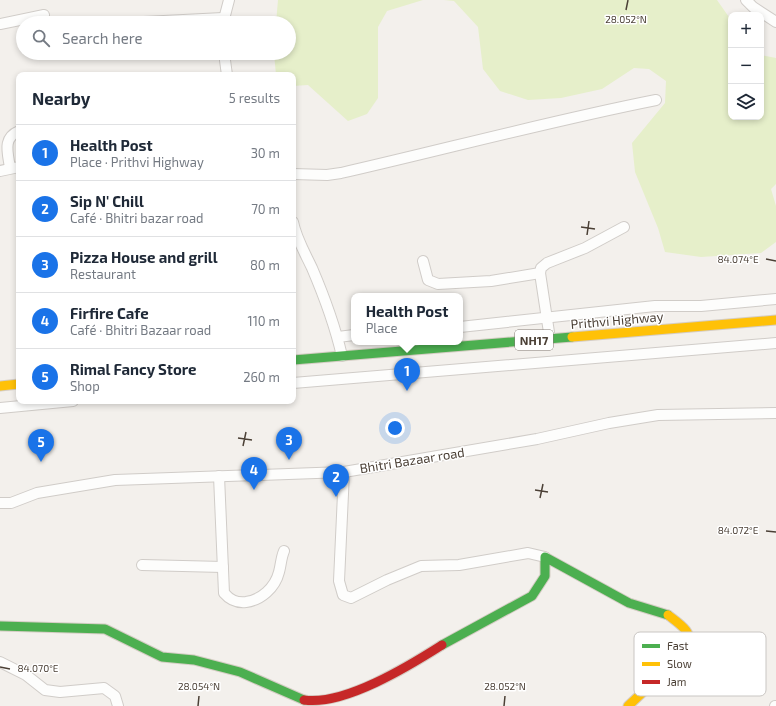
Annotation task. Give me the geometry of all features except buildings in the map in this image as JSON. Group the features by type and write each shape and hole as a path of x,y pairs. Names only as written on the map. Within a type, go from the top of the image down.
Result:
{"main road":[{"name":"Prithvi Highway","path":"296,360 776,320"},
{"path":"0,386 16,384"},
{"path":"0,626 104,628 162,657 194,660 240,672 305,700 316,702 335,699 384,681 459,635 532,596 545,576 545,557 629,603 666,613 688,632"},
{"path":"628,706 639,696"}],"street":[{"path":"224,16 229,0"},
{"path":"746,0 753,7 776,22"},
{"path":"39,16 44,15"},
{"path":"0,24 16,21"},
{"path":"225,60 227,72"},
{"path":"296,174 327,175 341,173 436,152 554,121 656,100"},
{"path":"10,168 6,144 12,134 16,132"},
{"path":"550,339 540,273 541,268 547,263 579,251 624,227"},
{"path":"296,234 313,269 338,337 342,356"},
{"path":"423,261 428,280 438,284 491,280 540,273"},
{"path":"463,327 655,306 701,306 776,299"},
{"path":"338,337 351,336"},
{"path":"296,383 776,343"},
{"path":"0,408 42,404"},
{"name":"Bhitri Bazaar road","path":"0,503 11,504 37,494 115,480 344,472 537,439 609,423 658,415 776,413"},
{"path":"344,472 340,581 343,595 351,598 387,580 421,566 459,565 528,553 545,557"},
{"path":"219,476 224,593 229,599 239,603 255,600 269,591 279,574 281,558 284,551"},
{"path":"142,565 223,567"},
{"path":"0,662 26,675 45,690 60,692 104,688 114,696 118,706"}],"green space":[{"path":"278,0 423,0 387,11 378,27 378,98 367,114 348,121 308,85 296,86 296,72 276,72 275,60 296,60 296,16 277,16"},
{"path":"444,0 717,0 728,16 728,120 764,120 764,56 776,58 776,184 771,189 776,206 776,242 761,253 701,257 665,252 658,228 635,172 632,143 665,103 666,81 649,69 634,68 602,89 561,98 528,100 500,91 483,69 478,27 454,1"}],"traffic: fast":[{"path":"296,360 572,337"},
{"path":"442,645 532,596 545,576 545,557 629,603 668,615"},
{"path":"0,626 105,629 162,657 194,660 240,672 304,700"}],"traffic: slow":[{"path":"572,337 776,320"},
{"path":"0,386 16,384"},
{"path":"668,615 681,625 686,632"},
{"path":"628,706 639,696"}],"traffic: jam":[{"path":"304,700 320,700 338,697 357,691 376,683 442,645"}],"place":[{"name":"Health Post","path":"407,391"},
{"name":"Pizza House and grill","path":"289,460"},
{"name":"Rimal Fancy Store","path":"41,462"},
{"name":"Firfire Cafe","path":"254,490"},
{"name":"Sip N' Chill","path":"336,497"}]}
